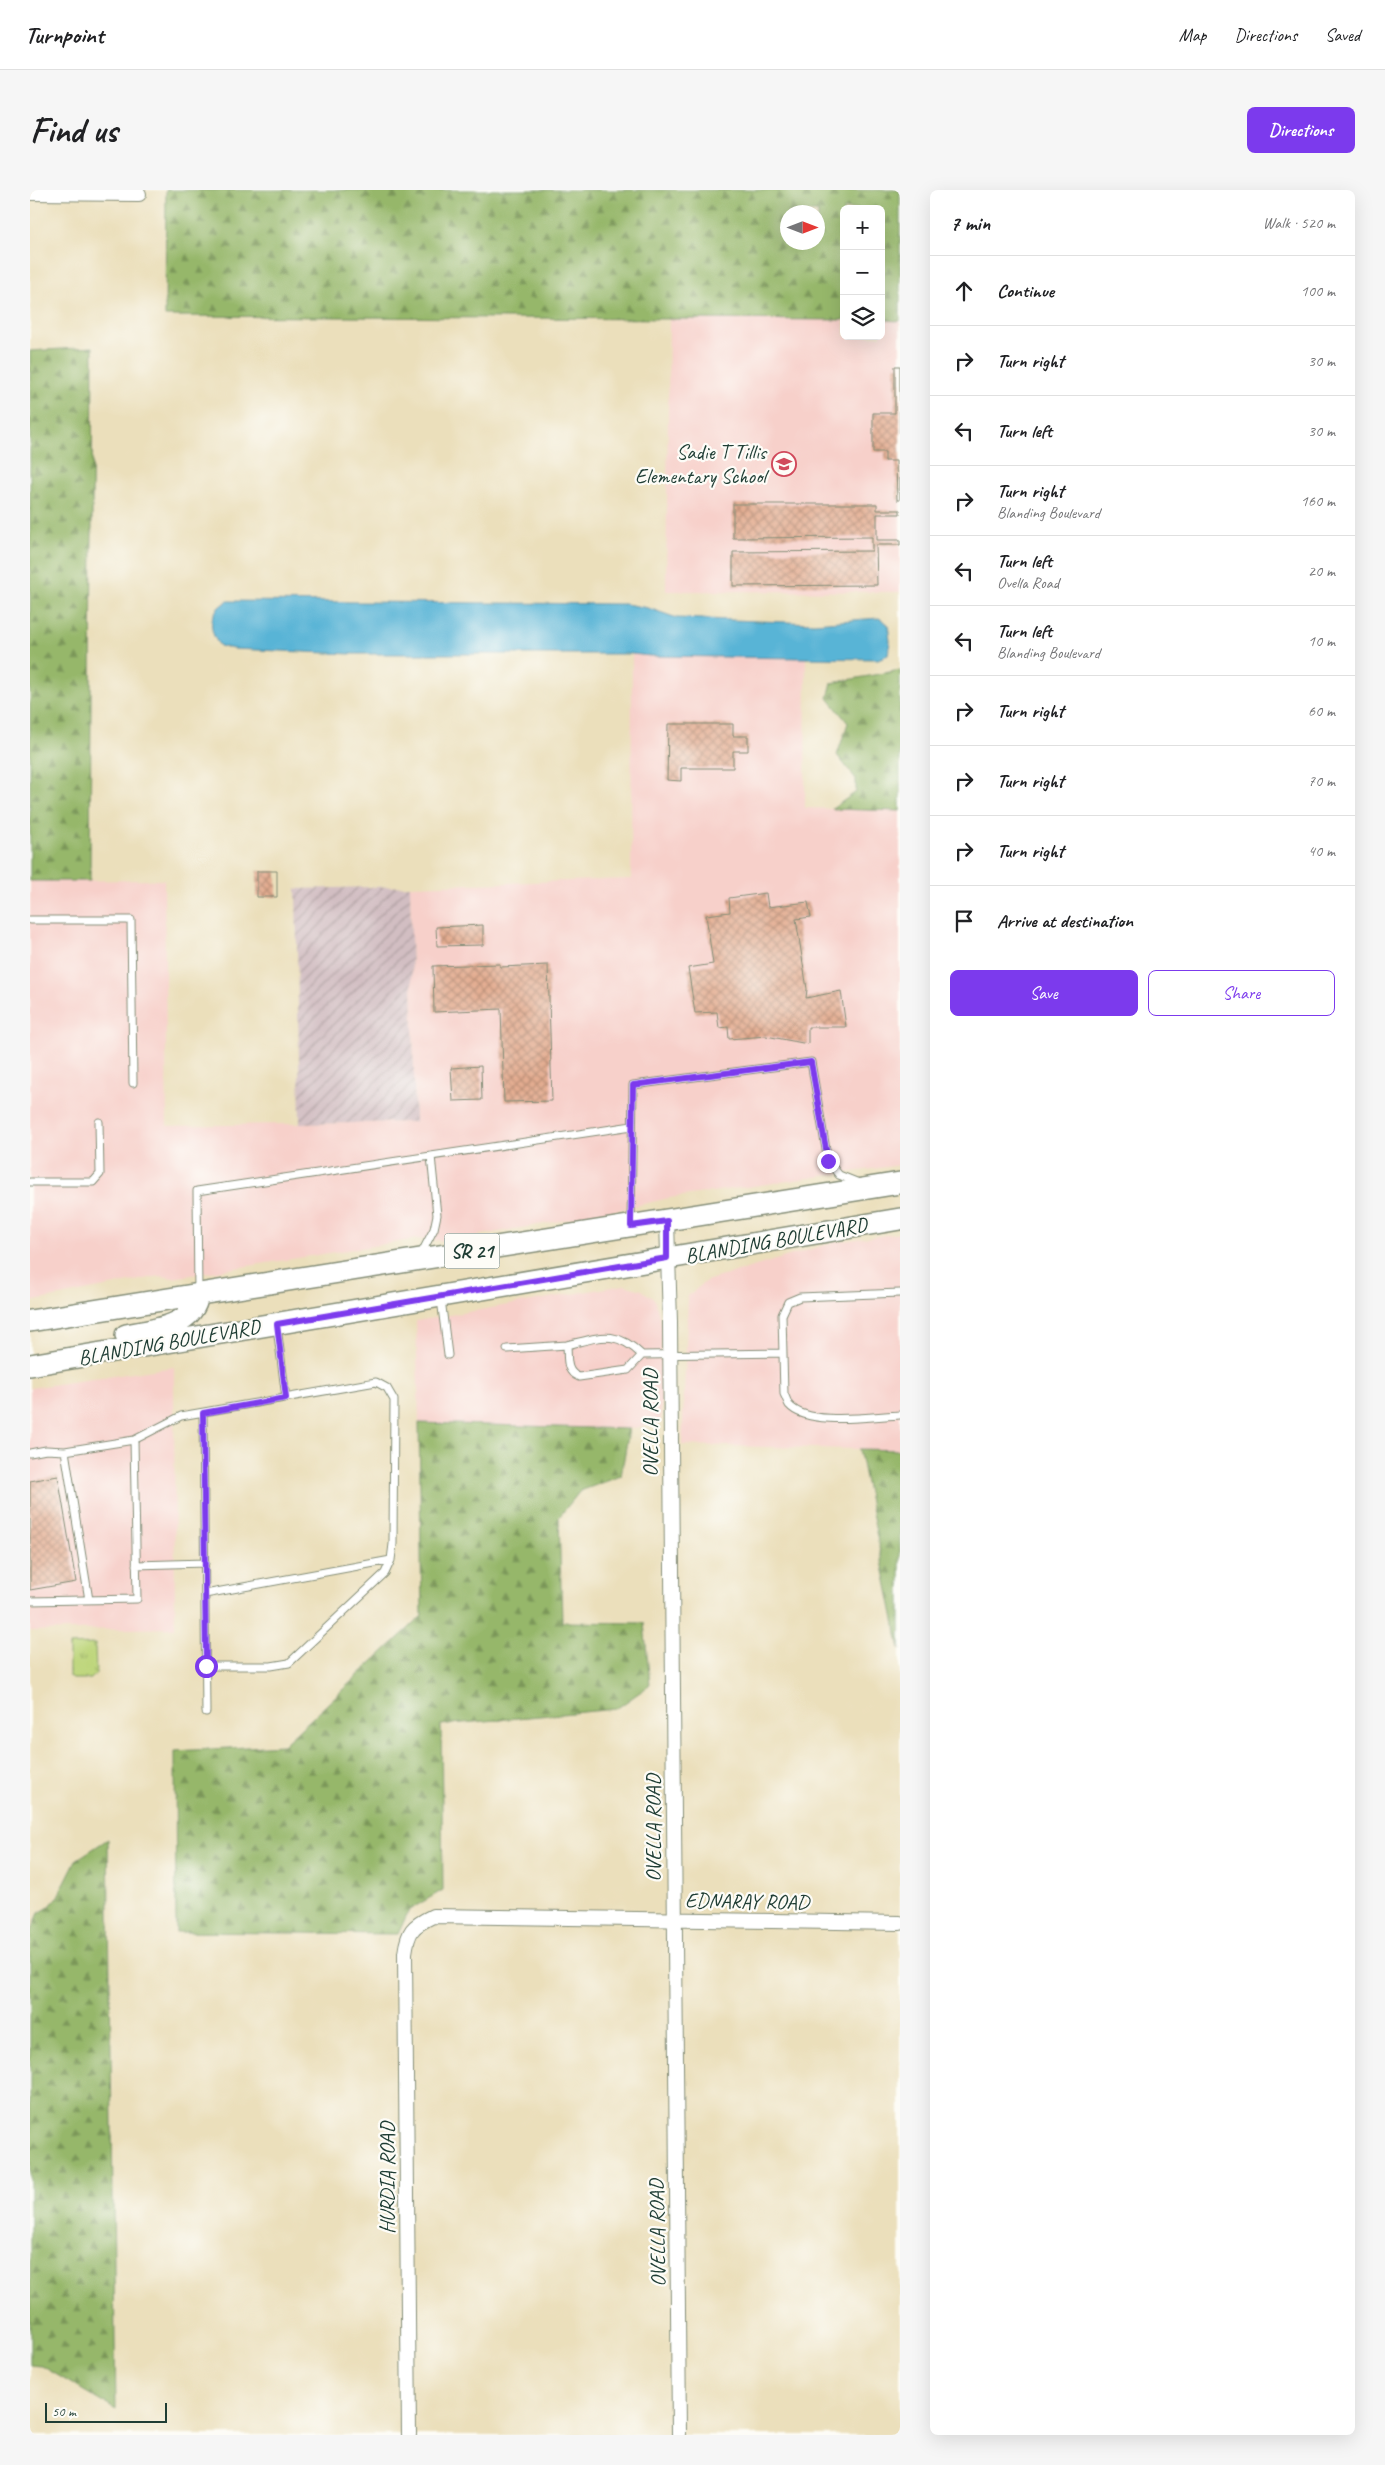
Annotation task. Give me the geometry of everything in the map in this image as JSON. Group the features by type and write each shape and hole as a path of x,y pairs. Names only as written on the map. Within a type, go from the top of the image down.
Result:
{"main road":[{"name":"BLANDING BOULEVARD","path":"30,1321 900,1183"},
{"name":"BLANDING BOULEVARD","path":"30,1365 900,1219"},
{"path":"30,1351 165,1327 192,1312 196,1305 198,1294"}],"street":[{"path":"30,193 139,194"},
{"name":"OVELLA ROAD","path":"667,1221 670,1356 673,1920 679,2435"},
{"name":"EDNARAY ROAD","path":"416,1924 433,1916 900,1923"},
{"name":"HURDIA ROAD","path":"409,2435 405,1953 407,1936 416,1924"}],"lane":[{"path":"30,920 131,920 133,1083"},
{"path":"631,1226 633,1085 811,1062 828,1161 839,1175 875,1188"},
{"path":"30,1182 93,1182 97,1180 100,1174 98,1122"},
{"path":"198,1294 197,1191 632,1126"},
{"path":"418,1260 434,1229 437,1214 430,1156"},
{"path":"900,1293 800,1297 788,1302 782,1314 784,1394 790,1405 802,1413 840,1420 900,1416"},
{"path":"441,1296 448,1356"},
{"path":"277,1324 286,1398"},
{"path":"507,1349 567,1345 598,1338 617,1338 628,1342 642,1355 783,1353"},
{"path":"567,1345 569,1370 571,1374 579,1377 628,1370 642,1355"},
{"path":"30,1453 46,1450 65,1451 134,1440 181,1416 376,1382 387,1388 394,1400 393,1544 390,1560 384,1573 290,1663 272,1666 206,1666"},
{"path":"203,1413 206,1712"},
{"path":"30,1601 137,1599 134,1440"},
{"path":"65,1451 89,1600"},
{"path":"205,1594 390,1560"},
{"path":"136,1565 205,1563"}],"shaded area":[{"name":"Sadie T Tillis Elementary School","path":"669,319 840,320 840,340 885,340 885,320 900,321 900,592 666,591"},
{"path":"632,654 650,656 806,658 805,808 900,811 900,1165 669,1198 605,1213 448,1241 417,1239 173,1278 160,1276 30,1302 30,881 164,880 167,1126 415,1122 410,886 631,879"},
{"path":"410,886 415,1122 300,1124 296,889"},
{"path":"900,1233 900,1450 682,1445 688,1296 706,1281 835,1242"},
{"path":"624,1285 642,1290 655,1300 662,1327 661,1423 629,1429 419,1423 416,1321"},
{"path":"174,1367 175,1628 30,1631 30,1388"}],"green space":[{"path":"166,190 900,190 900,321 885,320 885,205 840,205 840,320 165,316"},
{"path":"93,347 90,881 30,881 30,351"},
{"path":"900,670 900,811 832,809 856,792 856,779 837,755 848,723 828,698 832,683"},
{"path":"419,1423 629,1429 621,1476 580,1491 559,1517 562,1622 644,1623 650,1685 616,1709 441,1725 443,1890 409,1910 398,1934 176,1932 175,1751 283,1745 422,1616"},
{"path":"859,1449 900,1450 900,1649"},
{"path":"95,1644 96,1674 91,1679 72,1679 69,1677 69,1645"},
{"path":"108,1839 116,2410 42,2366 30,2365 30,1934 39,1913 49,1907 57,1898 76,1860"}],"water":[{"path":"228,601 626,604 648,608 677,618 814,623 879,618 888,624 890,641 888,655 878,659 650,656 632,654 351,654 233,649 220,646 212,627 212,621 217,610"}],"building":[{"path":"895,366 900,366 900,500 897,500 896,461 885,461 885,452 873,452 873,413 895,413"},
{"path":"733,504 877,504 877,510 900,510 900,514 877,514 877,540 900,540 900,545 876,545 877,585 733,586 733,552 872,551 872,537 733,538"},
{"path":"668,724 733,724 733,736 748,736 748,751 733,751 733,768 681,768 681,781 667,780"},
{"path":"257,871 277,871 277,897 257,897"},
{"path":"766,893 768,907 808,902 811,917 796,919 807,989 806,998 841,991 846,1027 808,1027 808,1044 766,1036 729,1039 728,1027 719,1028 717,1012 695,1013 688,968 713,964 706,915 730,912 729,898"},
{"path":"483,925 483,945 437,946 436,927"},
{"path":"500,964 500,967 548,965 552,1101 504,1102 501,1009 434,1012 433,966"},
{"path":"481,1066 482,1100 453,1101 451,1068"},
{"path":"58,1476 76,1582 30,1590 30,1481"}],"place":[{"name":"Sadie T Tillis Elementary School","path":"784,464"}],"route":[{"path":"206,1666 203,1413 286,1398 277,1324 667,1258 667,1221 631,1226 633,1085 811,1062 828,1161"}]}
